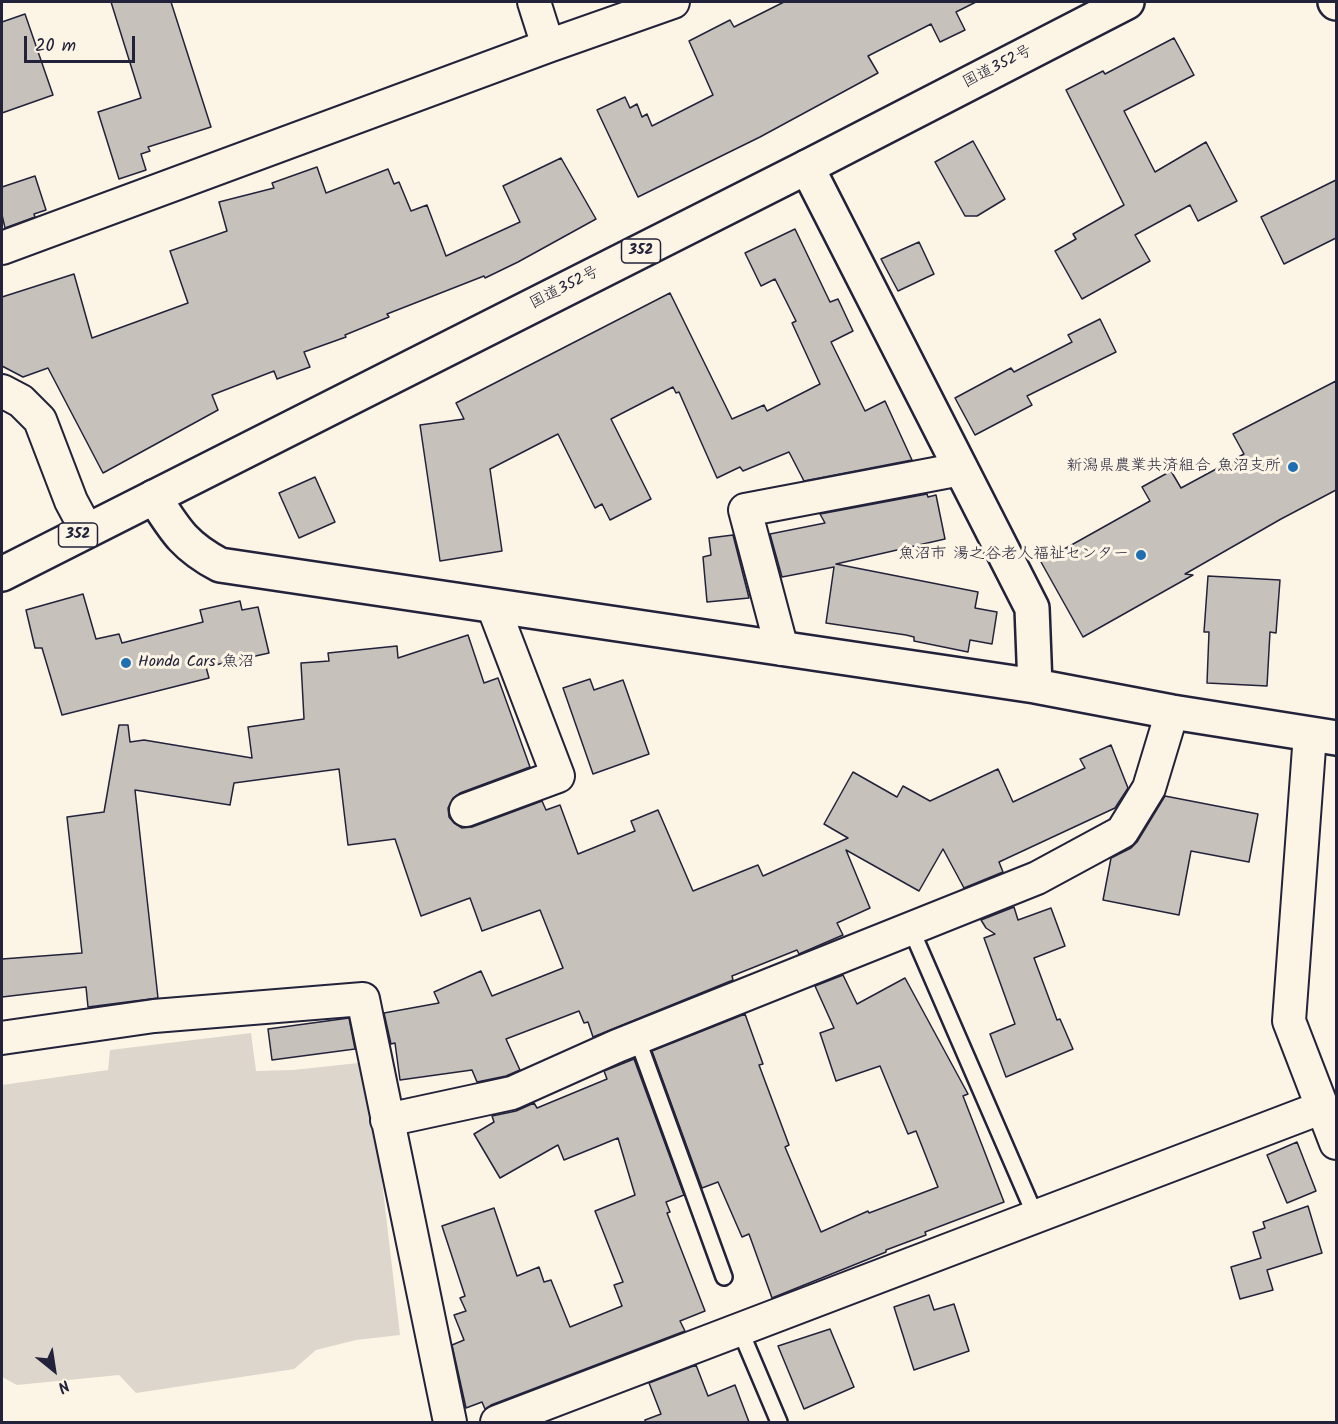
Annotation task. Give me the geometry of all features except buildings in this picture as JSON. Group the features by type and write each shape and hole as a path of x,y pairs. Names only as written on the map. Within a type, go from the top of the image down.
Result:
{"main road":[{"name":"国道352号","path":"2,574 807,167 1127,2"},
{"path":"807,167 1032,608 1035,686"},
{"path":"154,497 176,530 197,553 220,565 1035,686 1172,712 1323,736"}],"street":[{"path":"534,2 548,46"},
{"path":"2,249 548,46 673,2"},
{"path":"2,391 21,402 40,420 71,501 87,531"},
{"path":"782,649 745,510 961,470"},
{"path":"466,810 558,776 493,606"},
{"path":"387,1120 512,1093 637,1038 1037,878 1122,832 1149,788 1172,712"},
{"path":"1323,736 1289,1021 1336,1143"},
{"path":"2,1038 154,1016 363,999 450,1422"},
{"path":"497,1422 1323,1107"}],"lane":[{"path":"911,929 1036,1216"},
{"path":"637,1038 724,1276"},
{"path":"740,1330 779,1422"}],"shaded area":[{"path":"251,1033 256,1071 293,1070 368,1062 400,1335 356,1340 316,1350 294,1369 136,1393 119,1375 17,1385 2,1377 2,1085 108,1070 110,1050"}],"place":[{"name":"新潟県農業共済組合 魚沼支所","path":"1293,467"},
{"name":"魚沼市 湯之谷老人福祉センター","path":"1141,555"},
{"name":"Honda Cars 魚沼","path":"126,663"}]}
